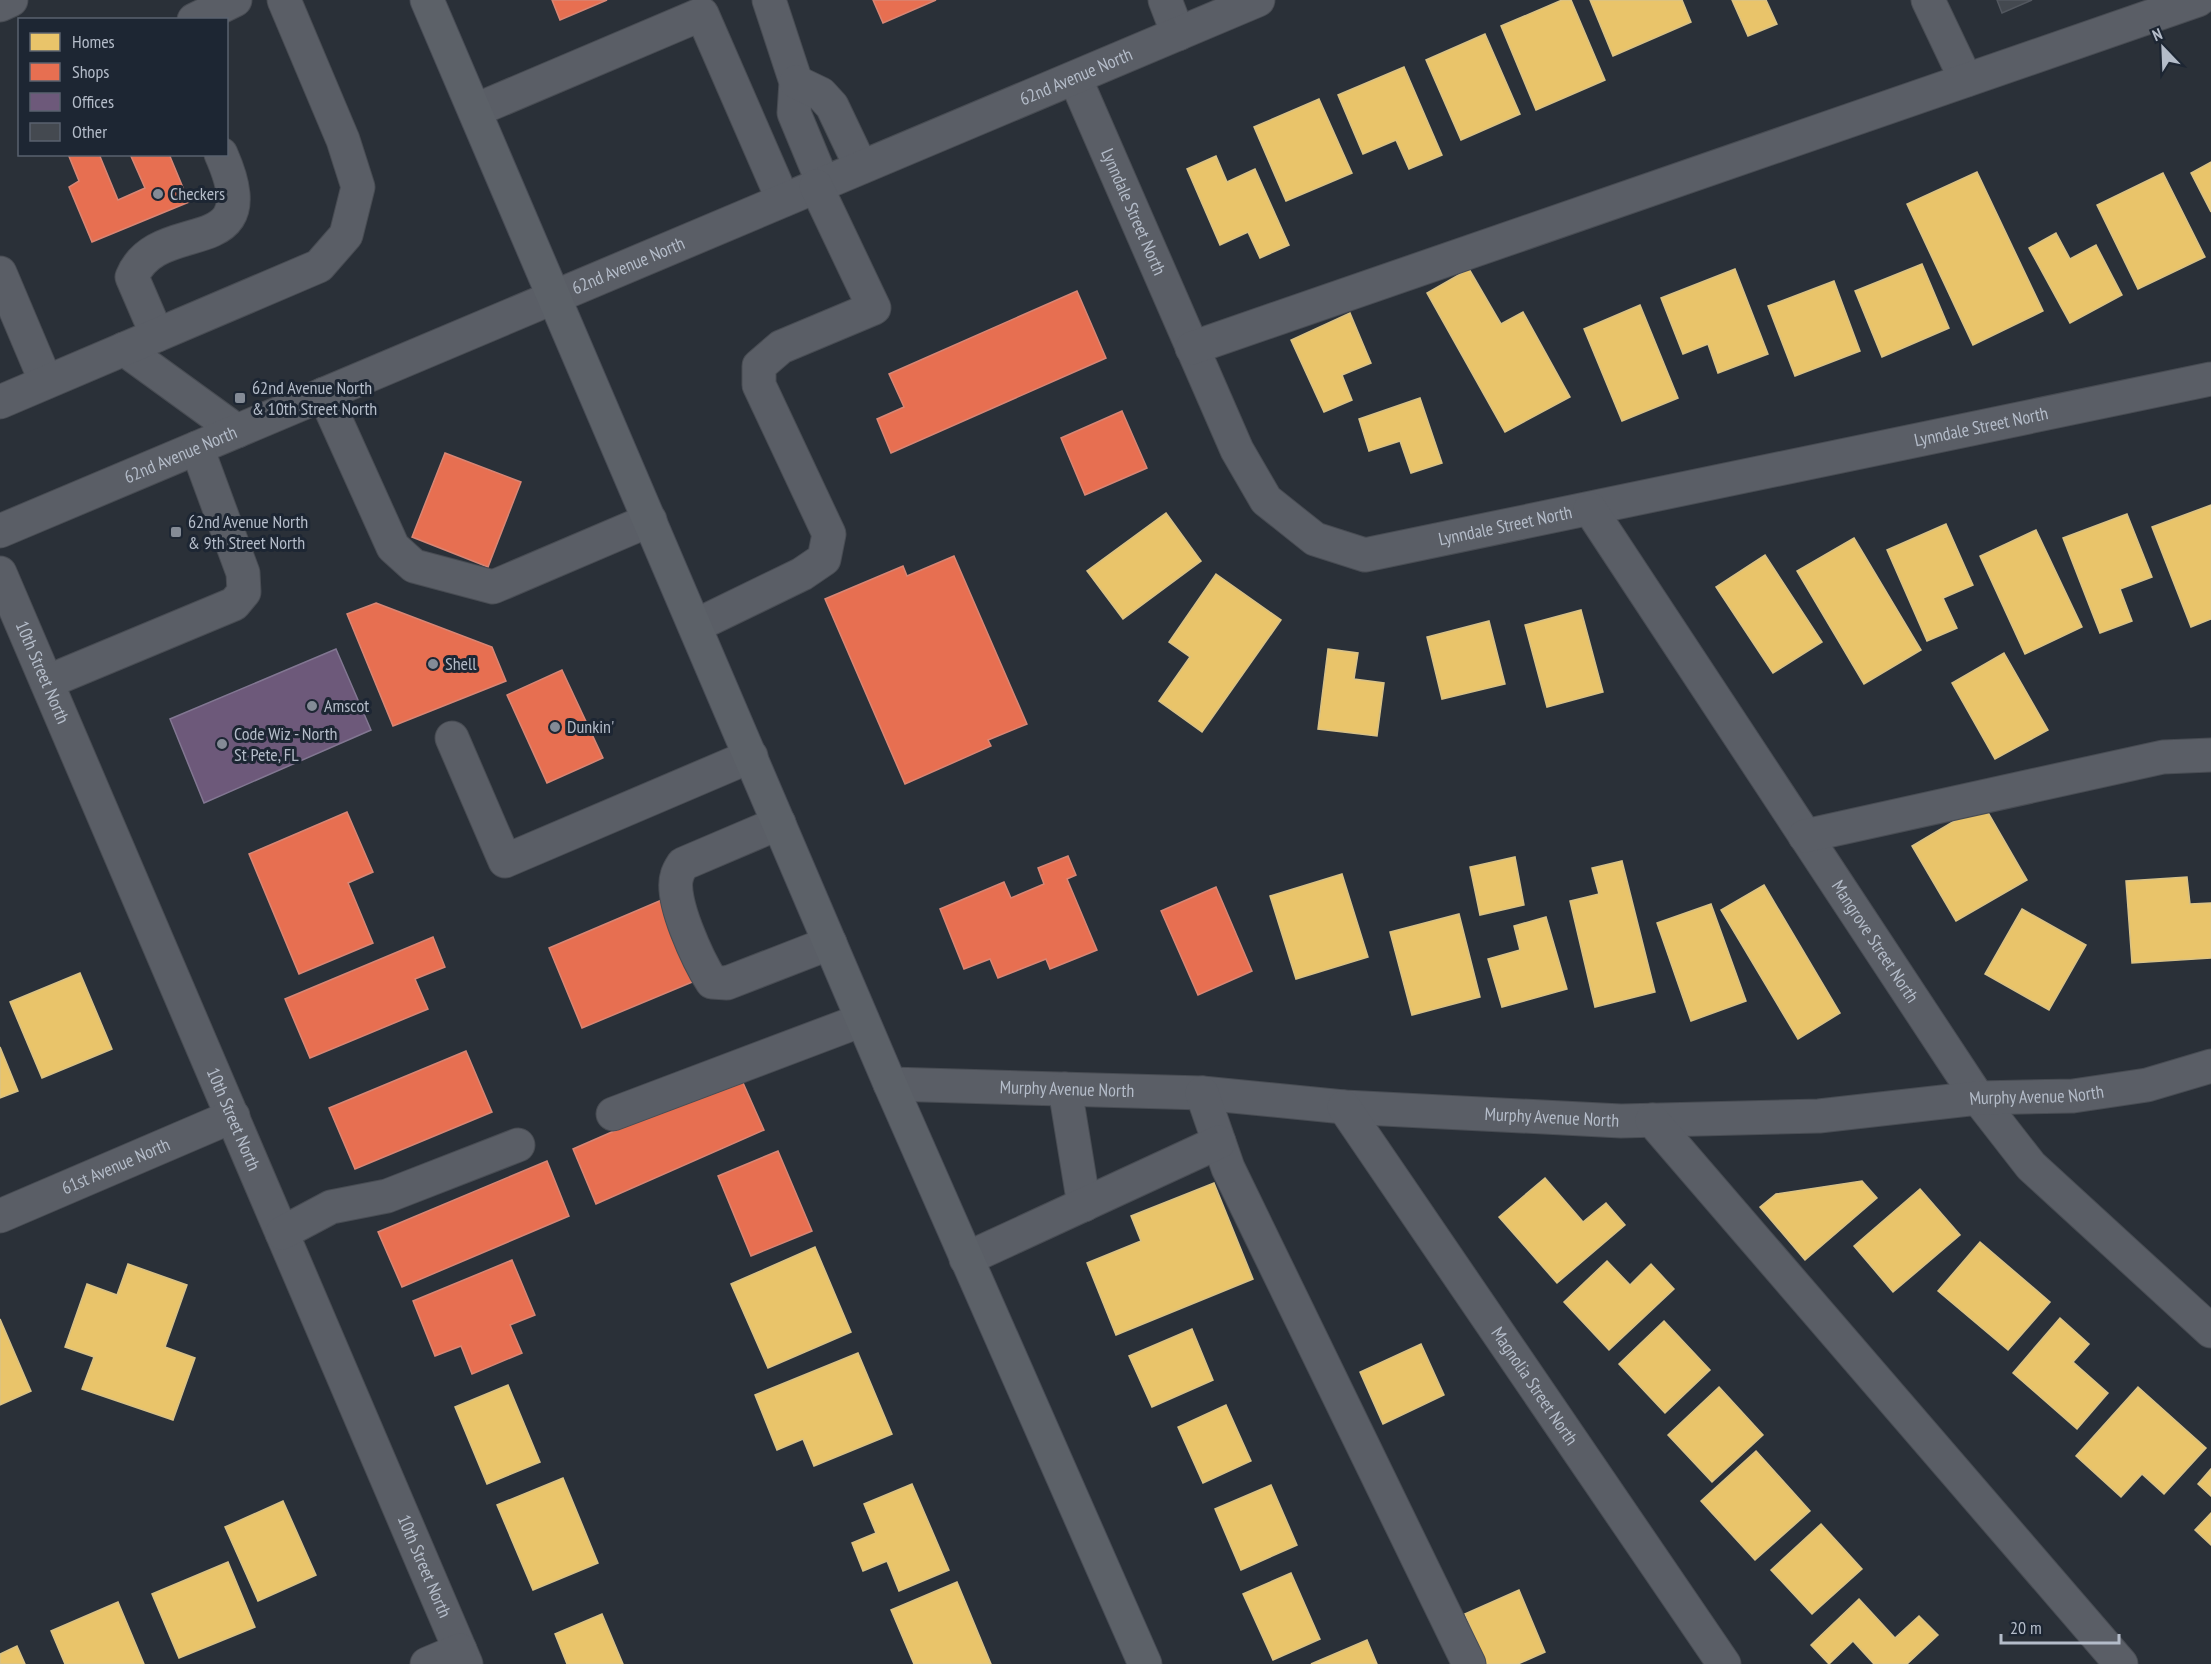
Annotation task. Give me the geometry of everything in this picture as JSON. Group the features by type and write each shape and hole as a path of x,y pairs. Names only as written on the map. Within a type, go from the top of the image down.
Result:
{"main road":[{"path":"427,0 476,110 862,1020 1144,1664"}],"street":[{"path":"0,5 11,0"},
{"path":"198,18 236,0"},
{"path":"0,402 319,266 346,236 358,187 343,140 284,0"},
{"path":"695,626 802,574 824,559 829,534 759,385 759,366 781,347 874,308 819,184 794,113 796,82 769,0"},
{"path":"1165,0 1178,34"},
{"name":"62nd Avenue North","path":"0,531 1258,0"},
{"path":"1928,0 1966,80"},
{"path":"1192,348 2198,0"},
{"path":"476,110 702,14 783,200"},
{"name":"Lynndale Street North","path":"1074,78 1237,450 1266,501 1315,539 1365,555 2211,379"},
{"path":"796,82 821,94 832,106 861,167"},
{"path":"157,335 132,277 137,263 155,249 206,233 229,219 235,202 234,191 222,156"},
{"path":"0,273 46,382"},
{"path":"124,349 237,431"},
{"path":"324,394 393,547 414,566 493,587 650,520"},
{"path":"47,682 234,604 244,592 243,573 197,447"},
{"name":"Mangrove Street North","path":"1590,509 1978,1098 2031,1166 2211,1331"},
{"name":"10th Street North","path":"0,573 463,1657"},
{"path":"452,738 505,861 751,756"},
{"path":"1805,836 2163,757 2211,755"},
{"path":"779,823 683,864 676,877 677,898 702,967 712,982 727,983 830,943"},
{"path":"613,1114 862,1020"},
{"name":"Murphy Avenue North","path":"890,1084 1202,1093 1344,1107 1620,1121 1819,1116 1978,1098 2073,1096 2147,1085 2211,1066"},
{"path":"1065,1089 1084,1205"},
{"path":"1202,1093 1228,1168 1469,1664"},
{"name":"Magnolia Street North","path":"1344,1107 1724,1664"},
{"name":"61st Avenue North","path":"0,1215 233,1116"},
{"path":"1652,1120 2121,1664"},
{"path":"966,1259 1219,1142"},
{"path":"282,1233 331,1207 387,1196 518,1145"},
{"path":"427,1664 463,1657"}],"building: Homes":[{"path":"1562,0 1571,0 1605,80 1536,110 1501,26"},
{"path":"1590,0 1682,0 1691,22 1613,56"},
{"path":"1732,0 1766,0 1777,24 1748,36"},
{"path":"1485,34 1520,114 1461,140 1426,60"},
{"path":"1404,67 1442,155 1409,169 1396,140 1363,154 1338,95"},
{"path":"1319,99 1352,173 1286,201 1254,127"},
{"path":"1216,156 1227,182 1255,169 1289,245 1260,258 1248,232 1220,245 1187,169"},
{"path":"2211,162 2211,212 2191,173"},
{"path":"1977,172 2043,311 1973,345 1907,204"},
{"path":"2163,173 2205,257 2138,289 2097,205"},
{"path":"2056,233 2070,259 2096,245 2122,295 2070,323 2029,248"},
{"path":"1922,264 1949,328 1882,357 1855,291"},
{"path":"1469,269 1501,324 1523,312 1570,397 1505,432 1427,293"},
{"path":"1735,269 1768,354 1718,373 1708,344 1683,354 1661,298"},
{"path":"1834,281 1860,351 1795,376 1768,306"},
{"path":"1640,305 1678,398 1622,421 1584,329"},
{"path":"1350,313 1371,363 1342,375 1352,400 1324,412 1291,340"},
{"path":"1420,398 1442,463 1411,473 1400,441 1369,451 1359,419"},
{"path":"2211,505 2211,619 2191,627 2152,527"},
{"path":"1166,513 1201,561 1123,619 1087,571"},
{"path":"2127,514 2152,577 2120,589 2132,621 2100,633 2063,538"},
{"path":"1946,524 1973,585 1943,598 1957,628 1927,641 1887,550"},
{"path":"2036,530 2082,627 2025,654 1980,556"},
{"path":"1854,538 1921,650 1864,684 1797,571"},
{"path":"1765,555 1822,642 1773,673 1716,587"},
{"path":"1216,574 1281,620 1202,732 1159,701 1190,657 1169,642"},
{"path":"1581,610 1603,692 1547,707 1525,625"},
{"path":"1489,621 1505,684 1442,699 1427,637"},
{"path":"1328,649 1358,653 1354,679 1384,683 1377,736 1318,729"},
{"path":"2004,653 2048,730 1995,759 1952,683"},
{"path":"1983,804 2027,880 1956,921 1912,846"},
{"path":"1515,857 1524,905 1480,915 1470,867"},
{"path":"1622,861 1655,992 1595,1007 1570,901 1599,894 1592,868"},
{"path":"1342,874 1368,957 1296,979 1270,896"},
{"path":"2187,877 2190,904 2211,903 2211,958 2132,963 2126,881"},
{"path":"1764,885 1840,1013 1798,1039 1721,910"},
{"path":"1711,904 1746,1001 1691,1021 1657,923"},
{"path":"2022,909 2086,945 2049,1010 1985,974"},
{"path":"1459,914 1480,997 1412,1015 1390,932"},
{"path":"1546,917 1567,989 1502,1007 1488,959 1520,950 1514,926"},
{"path":"80,973 112,1049 42,1078 10,1002"},
{"path":"0,1047 18,1091 0,1098"},
{"path":"1545,1178 1583,1222 1606,1203 1625,1225 1557,1283 1499,1217"},
{"path":"1862,1181 1877,1198 1805,1260 1760,1207 1776,1194"},
{"path":"1214,1183 1253,1279 1116,1335 1087,1263 1141,1241 1131,1216"},
{"path":"1920,1189 1960,1235 1893,1292 1854,1246"},
{"path":"1980,1242 2050,1302 2008,1350 1938,1291"},
{"path":"815,1247 851,1332 768,1368 731,1284"},
{"path":"1607,1261 1630,1285 1651,1264 1674,1289 1609,1350 1564,1302"},
{"path":"128,1264 187,1285 165,1347 195,1358 173,1420 82,1389 94,1357 65,1347 87,1284 117,1295"},
{"path":"2060,1318 2089,1344 2073,1362 2108,1393 2077,1429 2013,1373"},
{"path":"0,1319 31,1391 0,1405"},
{"path":"1664,1321 1710,1370 1665,1413 1619,1364"},
{"path":"1192,1329 1213,1380 1152,1407 1129,1356"},
{"path":"1421,1344 1444,1395 1383,1424 1360,1372"},
{"path":"858,1353 892,1434 814,1466 803,1439 777,1450 755,1395"},
{"path":"508,1385 540,1462 487,1484 455,1407"},
{"path":"1719,1387 1763,1435 1712,1482 1668,1435"},
{"path":"2138,1387 2206,1448 2164,1494 2142,1474 2121,1497 2076,1456"},
{"path":"1226,1405 1251,1461 1203,1483 1178,1427"},
{"path":"1756,1451 1810,1511 1755,1560 1701,1501"},
{"path":"2211,1469 2211,1496 2198,1484"},
{"path":"563,1478 598,1563 533,1590 497,1505"},
{"path":"912,1484 949,1570 899,1591 887,1561 863,1571 852,1543 876,1533 864,1504"},
{"path":"1271,1485 1297,1545 1241,1570 1215,1509"},
{"path":"283,1501 316,1575 258,1601 225,1527"},
{"path":"2211,1513 2211,1545 2195,1530"},
{"path":"1821,1524 1862,1569 1812,1614 1771,1570"},
{"path":"228,1562 255,1627 179,1658 152,1594"},
{"path":"1291,1573 1320,1639 1273,1660 1243,1594"},
{"path":"957,1582 991,1664 914,1664 891,1610"},
{"path":"1519,1590 1545,1652 1518,1664 1486,1664 1465,1614"},
{"path":"1859,1599 1895,1638 1919,1616 1938,1635 1907,1664 1874,1664 1853,1641 1829,1664 1811,1645"},
{"path":"118,1602 144,1664 65,1664 51,1631"},
{"path":"602,1614 623,1664 567,1664 555,1634"},
{"path":"1367,1640 1377,1664 1311,1664"},
{"path":"17,1646 25,1664 0,1664 0,1654"}],"building: Shops":[{"path":"552,0 607,0 560,20"},
{"path":"873,0 936,0 883,23"},
{"name":"Checkers","path":"69,156 100,156 118,200 145,188 131,156 170,156 189,202 92,242 69,187 79,181"},
{"path":"1077,291 1106,358 891,453 877,419 904,407 889,374"},
{"path":"1122,411 1147,468 1085,495 1061,438"},
{"path":"445,453 521,482 488,567 412,537"},
{"path":"954,556 1027,724 988,740 991,746 905,784 825,599 903,566 907,576"},
{"name":"Shell","path":"376,603 492,647 506,681 393,726 347,614"},
{"name":"Dunkin'","path":"562,670 603,758 547,783 507,695"},
{"path":"347,812 373,872 348,883 373,943 299,974 249,854"},
{"path":"1068,856 1076,875 1067,879 1097,950 1050,969 1046,959 998,978 990,959 964,969 940,909 1004,882 1011,898 1044,884 1038,868"},
{"path":"1216,887 1252,971 1198,995 1161,911"},
{"path":"664,899 697,980 582,1028 549,948"},
{"path":"433,937 445,967 415,979 428,1009 310,1058 285,999"},
{"path":"466,1051 492,1112 355,1169 329,1108"},
{"path":"740,1076 764,1130 596,1204 573,1149"},
{"path":"778,1151 812,1231 751,1256 718,1176"},
{"path":"547,1161 569,1216 402,1287 378,1232"},
{"path":"512,1260 535,1315 510,1325 522,1353 472,1374 461,1346 435,1356 413,1301"}],"building: Offices":[{"path":"336,649 371,730 204,803 170,719"}],"building: Other":[{"path":"1997,0 2032,0 2002,13"}],"place":[{"name":"Checkers","path":"158,194"},
{"name":"62nd Avenue North & 10th Street North","path":"240,398"},
{"name":"62nd Avenue North & 9th Street North","path":"176,532"},
{"name":"Shell","path":"433,664"},
{"name":"Amscot","path":"312,706"},
{"name":"Dunkin'","path":"555,727"},
{"name":"Code Wiz - North St Pete, FL","path":"222,744"}]}
